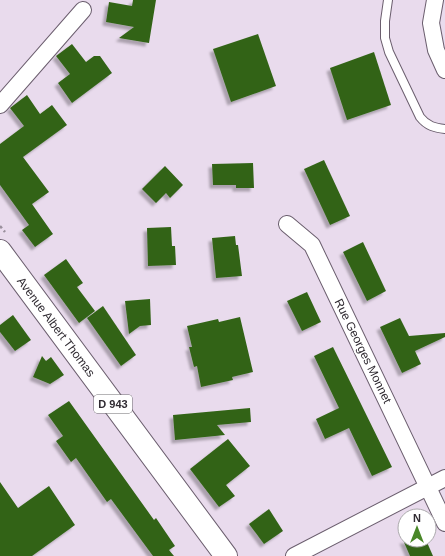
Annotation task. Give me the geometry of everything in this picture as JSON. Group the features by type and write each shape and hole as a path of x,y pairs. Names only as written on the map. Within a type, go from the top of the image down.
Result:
{"main road":[{"name":"Avenue Albert Thomas","path":"0,251 226,556"}],"street":[{"path":"434,0 431,23 436,50 445,70"},
{"path":"0,105 83,10"},
{"name":"Rue Georges Monnet","path":"287,224 312,245 445,523"},
{"path":"294,556 445,478"}],"lane":[{"path":"388,0 385,21 385,38 389,52 420,117 425,124 445,129"}],"building":[{"path":"133,0 156,0 149,43 119,38 134,27 106,22 109,2 132,6"},
{"path":"258,34 276,86 231,102 213,49"},
{"path":"72,44 86,62 94,56 100,56 112,73 72,103 58,83 70,74 56,56"},
{"path":"374,52 391,105 347,120 330,68"},
{"path":"27,95 40,114 52,105 67,125 23,157 49,192 32,204 53,234 35,247 22,230 29,225 0,185 0,144 24,126 10,108"},
{"path":"324,160 350,216 330,225 304,169"},
{"path":"253,163 254,188 236,188 236,185 213,185 212,164"},
{"path":"165,166 183,185 170,198 166,193 156,203 142,189"},
{"path":"171,227 172,246 175,246 176,265 148,266 147,228"},
{"path":"235,236 236,245 238,245 242,276 216,278 212,238"},
{"path":"363,242 386,291 367,301 343,252"},
{"path":"66,259 83,283 77,287 95,311 79,323 44,275"},
{"path":"307,292 321,322 302,331 287,301"},
{"path":"150,299 151,325 140,326 129,334 125,301"},
{"path":"103,306 136,355 121,366 87,318"},
{"path":"13,315 31,340 15,351 0,332 0,325"},
{"path":"240,317 253,372 232,377 233,380 201,387 197,366 194,367 189,347 192,347 187,326 218,319 219,322"},
{"path":"400,318 409,336 445,333 445,337 415,351 421,364 402,373 380,327"},
{"path":"333,347 392,467 372,476 349,428 325,439 316,419 339,408 314,356"},
{"path":"42,356 46,361 51,357 64,375 50,384 33,377"},
{"path":"69,401 154,520 156,518 175,546 169,550 174,556 153,556 111,499 107,502 76,458 71,462 56,441 63,436 48,415"},
{"path":"250,408 251,422 217,425 225,435 175,440 173,415"},
{"path":"228,439 250,466 226,485 235,496 219,507 190,469"},
{"path":"0,482 18,508 49,486 75,525 32,556 0,556"},
{"path":"269,509 283,531 264,544 249,524"},
{"path":"406,548 430,548 433,556 410,556"}]}
